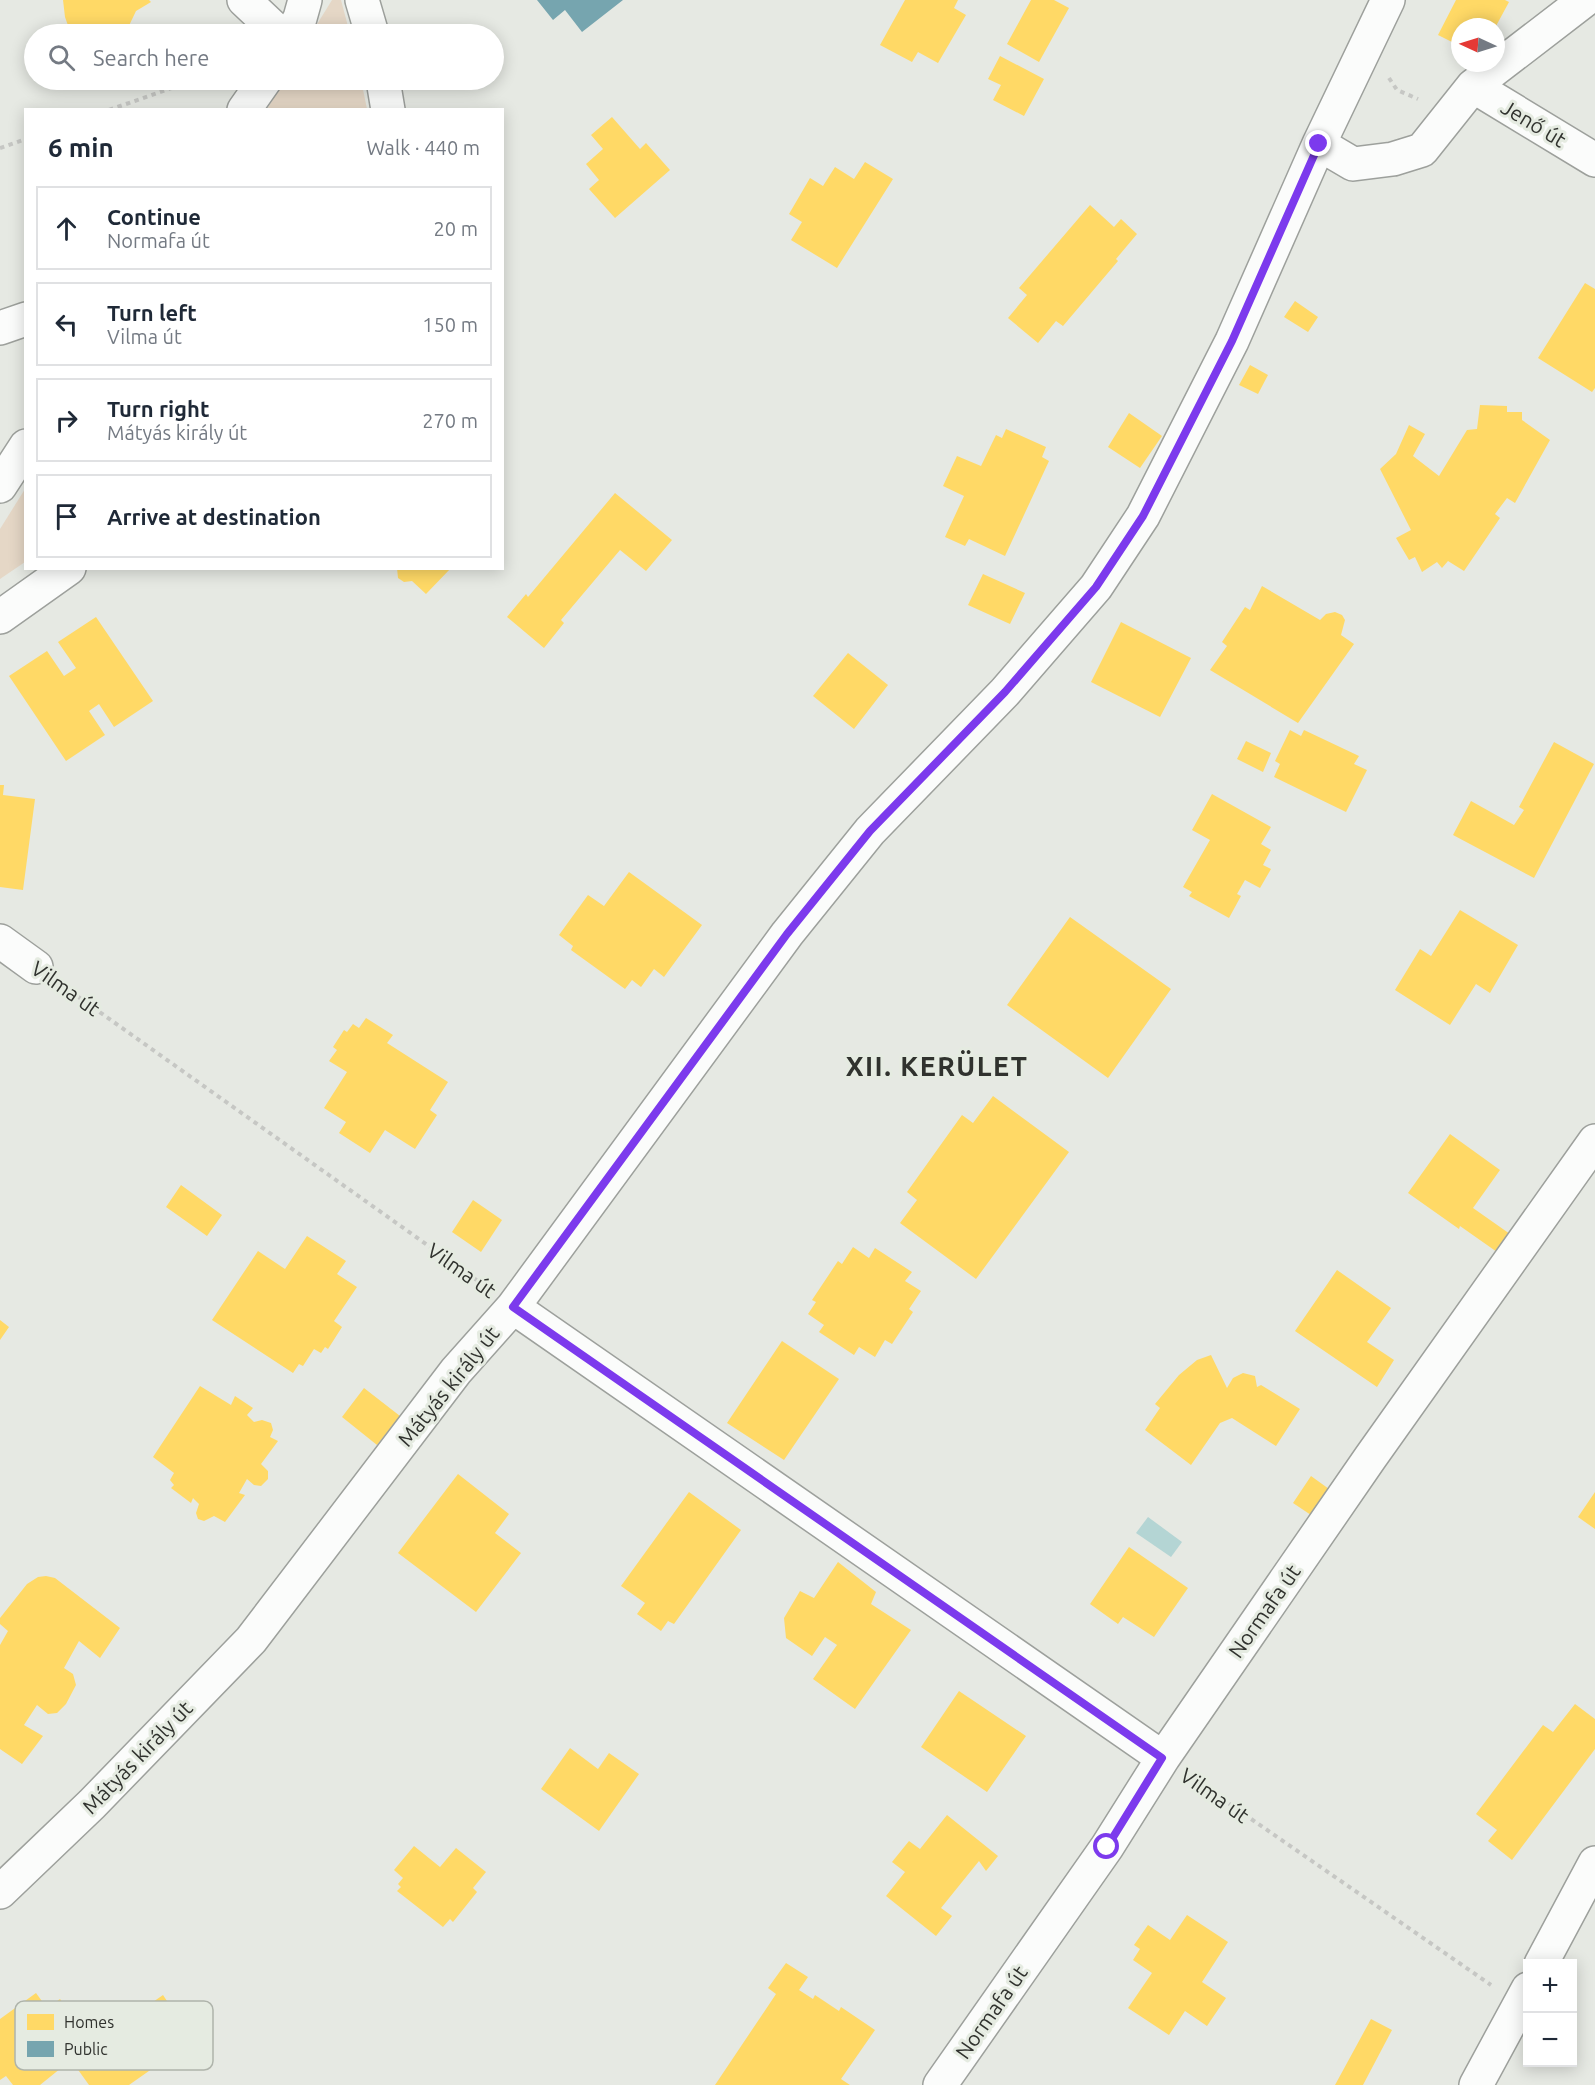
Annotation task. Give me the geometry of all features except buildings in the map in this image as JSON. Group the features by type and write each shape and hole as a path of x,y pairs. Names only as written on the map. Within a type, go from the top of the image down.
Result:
{"street":[{"path":"244,0 269,24"},
{"path":"297,24 305,0"},
{"path":"362,0 369,24"},
{"name":"Mátyás király út","path":"0,1892 92,1804 251,1640 456,1371 513,1307 801,917 870,831 1005,692 1096,587 1143,516 1232,341 1319,144 1388,0"},
{"path":"1319,144 1353,164 1393,159 1422,150 1468,93 1585,0"},
{"path":"245,108 258,90"},
{"path":"385,90 388,108"},
{"name":"Jenő út","path":"1468,93 1595,160"},
{"path":"0,328 24,321"},
{"path":"0,486 24,449"},
{"path":"0,618 66,570"},
{"name":"Vilma út","path":"0,941 36,967"},
{"name":"Normafa út","path":"939,2085 1107,1847 1162,1758 1595,1141"},
{"name":"Vilma út","path":"513,1307 1162,1758"},
{"path":"1544,1959 1595,1863"},
{"path":"1476,2085 1523,1997"}],"path":[{"path":"1388,75 1397,90 1427,103 1468,93"},
{"path":"115,108 166,90"},
{"path":"0,148 24,140"},
{"name":"Vilma út","path":"36,967 513,1307"},
{"name":"Vilma út","path":"1162,1758 1523,1997"}],"shaded area":[{"path":"332,0 341,0 347,24 317,24"},
{"path":"279,90 363,90 367,108 268,108"},
{"path":"24,491 24,563 0,579 0,529"}],"water":[{"path":"1148,1517 1182,1542 1171,1557 1136,1533"}],"district":[{"name":"XII. KERÜLET","path":"937,1066"}],"route":[{"path":"1107,1847 1162,1758 513,1307 787,934 870,831 940,762 1005,692 1096,587 1143,516 1232,341 1319,144"}]}
